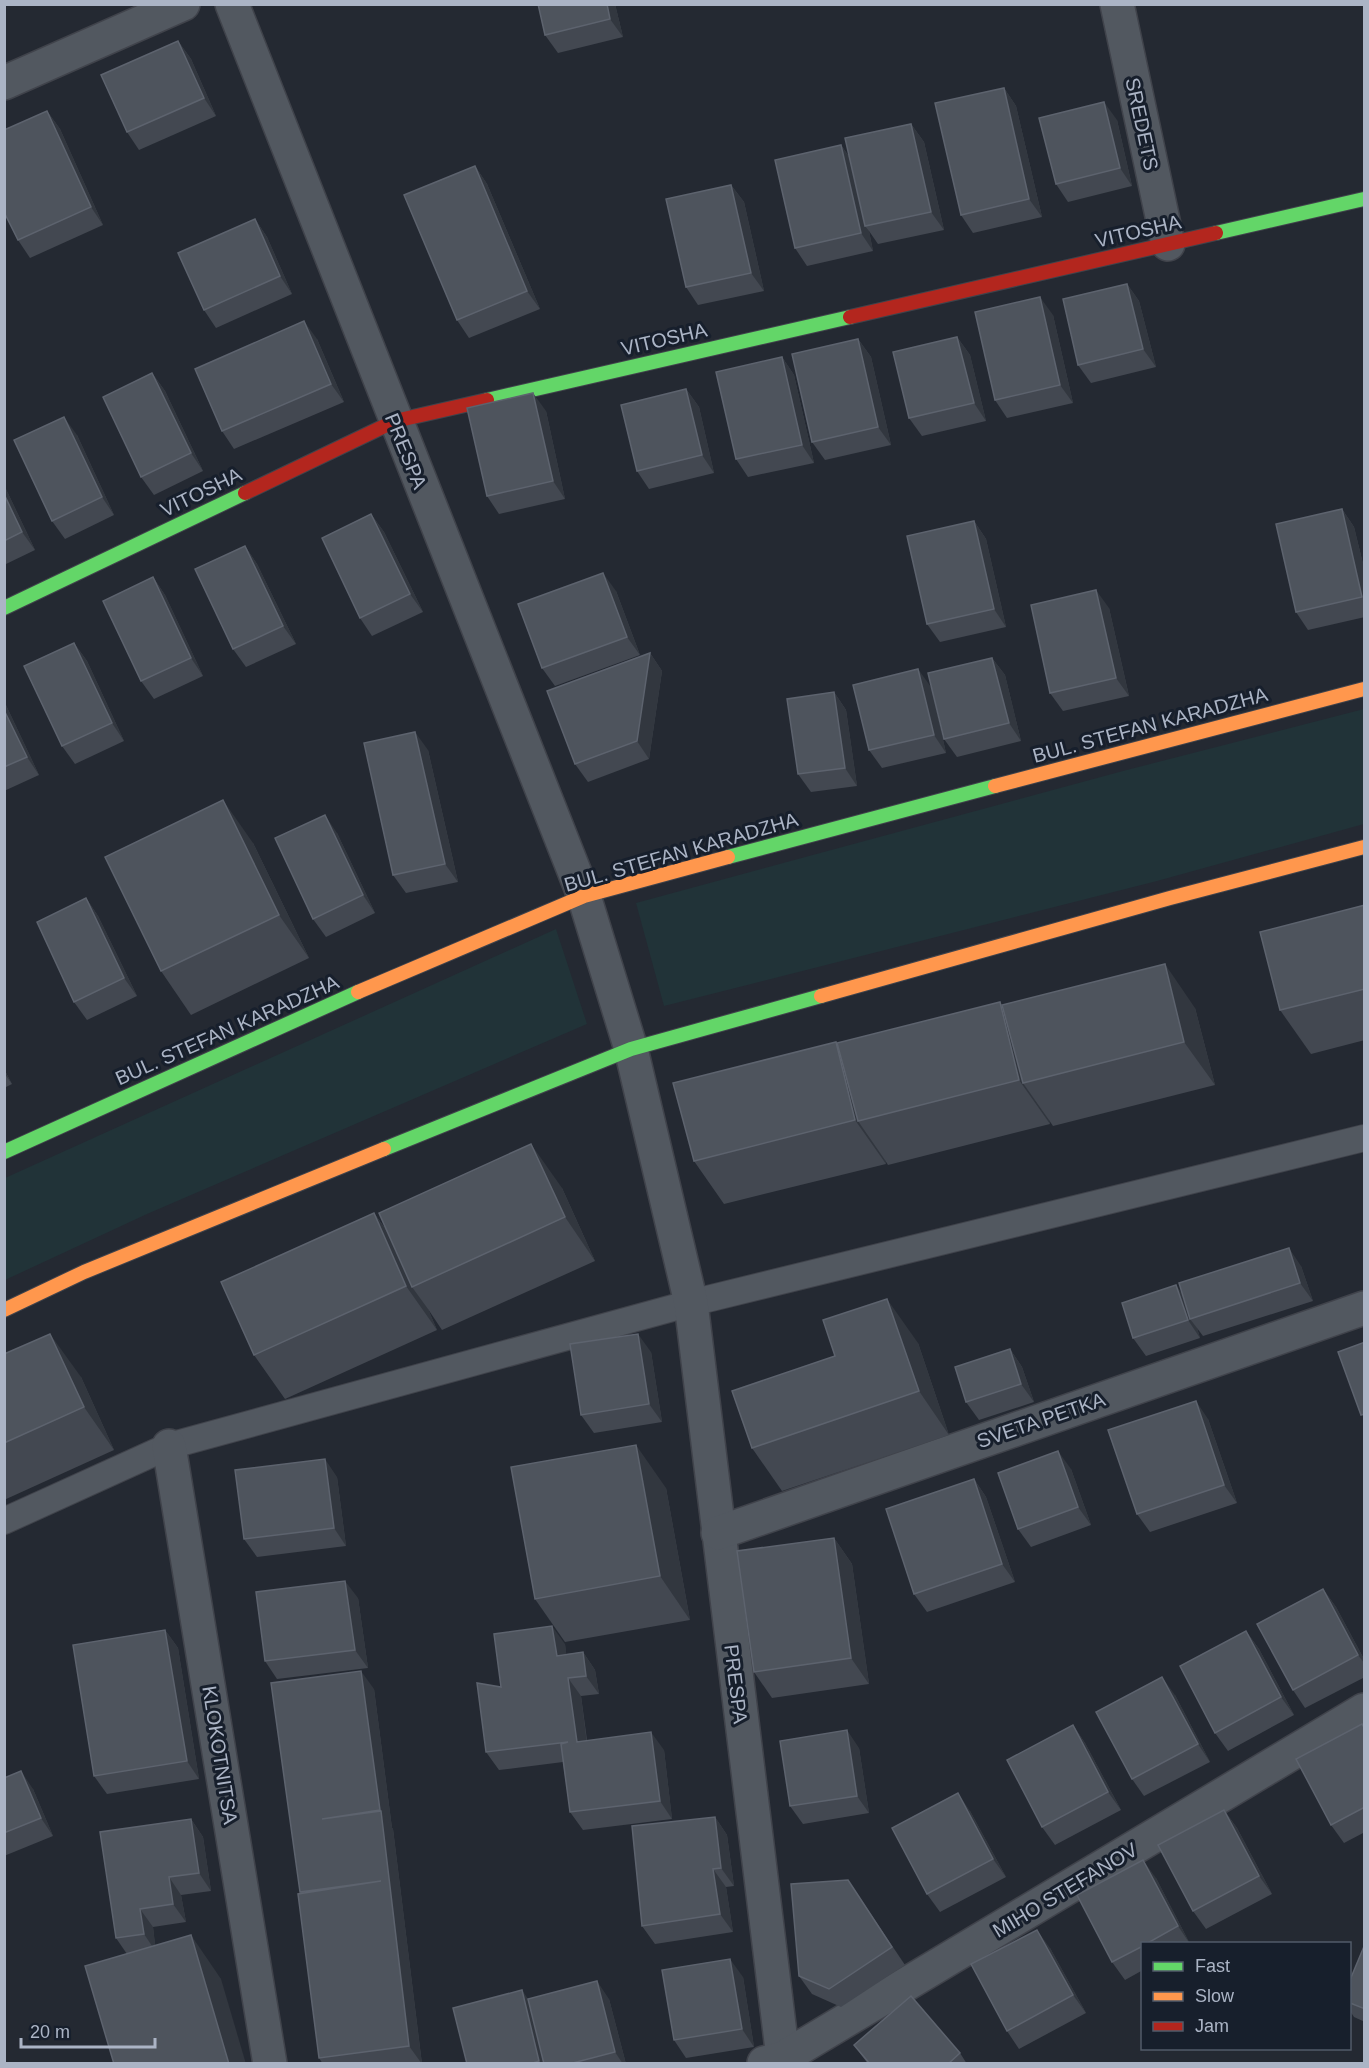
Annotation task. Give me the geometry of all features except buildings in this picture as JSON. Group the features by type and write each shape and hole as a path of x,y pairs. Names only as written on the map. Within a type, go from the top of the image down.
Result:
{"street":[{"path":"4,83 183,4"},
{"name":"PRESPA","path":"232,4 584,896 631,1049 691,1303 778,2062"},
{"name":"SREDETS","path":"1117,4 1168,244"},
{"name":"VITOSHA","path":"4,608 395,421 1365,199"},
{"name":"BUL. STEFAN KARADZHA","path":"4,1152 314,1011 584,896 1105,756 1365,690"},
{"path":"4,1310 84,1272 631,1049 1170,898 1365,847"},
{"name":"SVETA PETKA","path":"717,1533 1365,1308"},
{"name":"KLOKOTNITSA","path":"169,1446 270,2064"},
{"name":"MIHO STEFANOV","path":"778,2062 1365,1710"}],"lane":[{"path":"4,1521 169,1446 691,1303 1365,1138"}],"shaded area":[{"path":"1364,709 1364,824 1157,881 664,1006 636,903 1123,771"},
{"path":"556,929 587,1024 147,1214 5,1280 5,1178"}],"traffic: fast":[{"path":"1216,233 1364,199"},
{"path":"487,400 850,317"},
{"path":"4,608 245,493"},
{"path":"728,857 995,786"},
{"path":"4,1152 358,992"},
{"path":"384,1149 631,1049 821,996"}],"traffic: slow":[{"path":"995,786 1364,689"},
{"path":"821,996 1170,898 1364,847"},
{"path":"358,992 584,896 728,857"},
{"path":"4,1310 84,1272 384,1149"}],"traffic: jam":[{"path":"850,317 1216,233"},
{"path":"245,493 395,421 487,400"}]}
